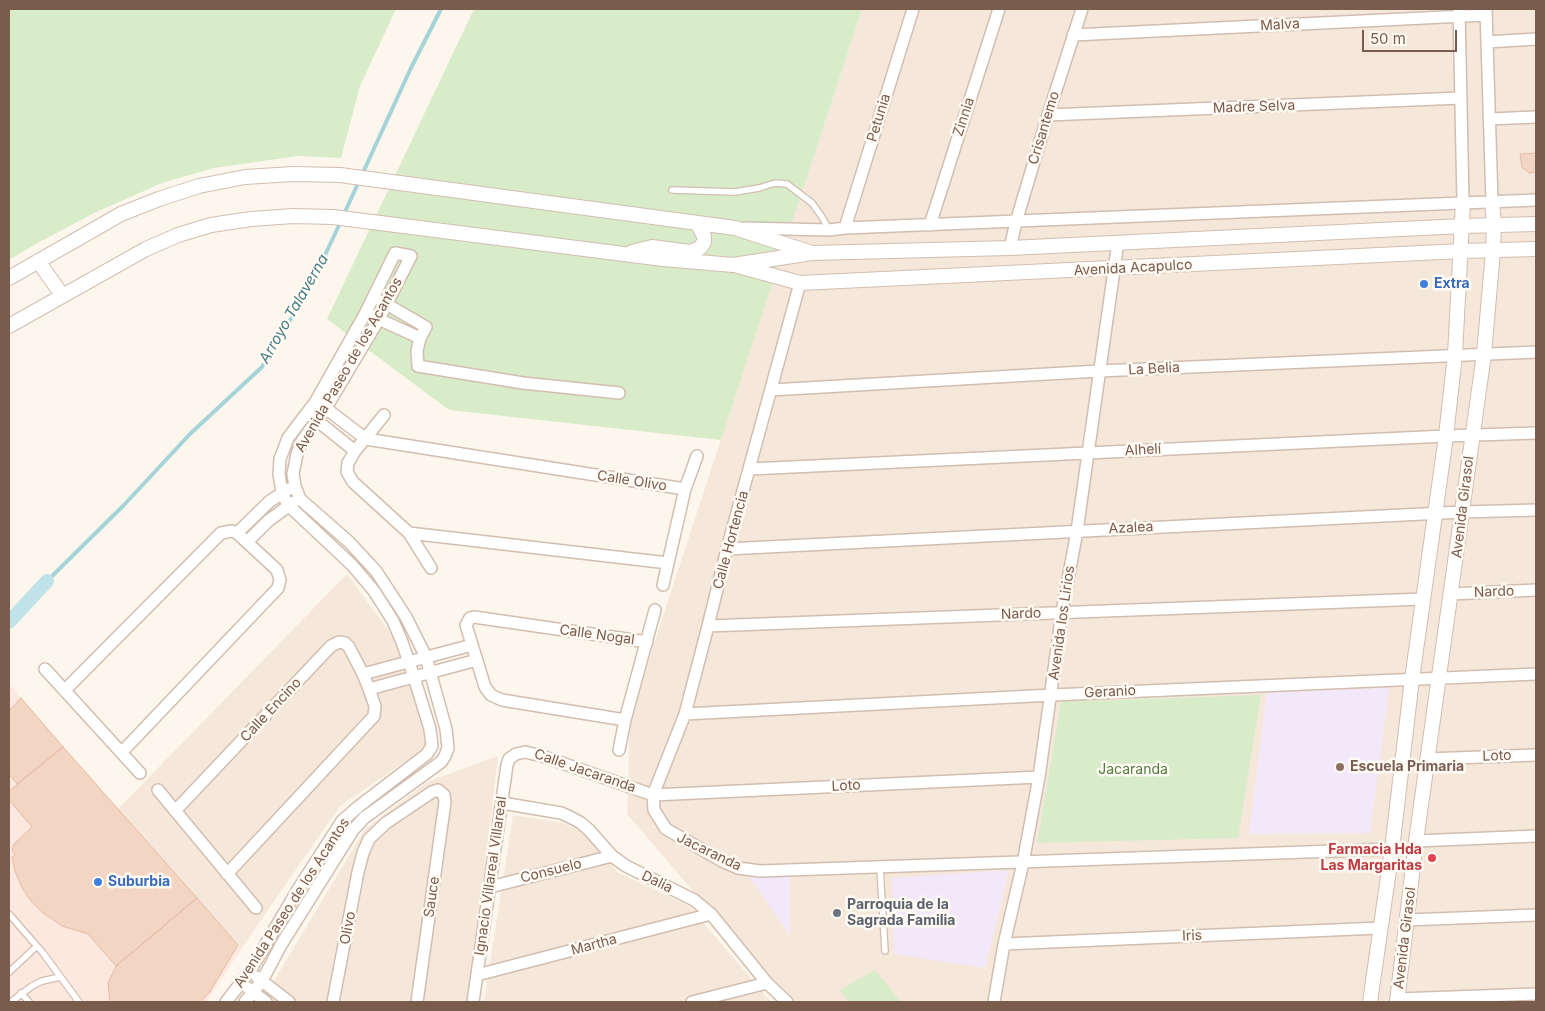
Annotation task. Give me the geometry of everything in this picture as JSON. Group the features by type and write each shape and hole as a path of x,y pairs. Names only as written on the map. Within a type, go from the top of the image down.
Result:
{"street":[{"name":"Petunia","path":"845,228 913,9"},
{"name":"Zinnia","path":"930,225 999,9"},
{"name":"Crisantemo","path":"1010,248 1016,222 1082,9"},
{"name":"Malva","path":"1074,36 1459,12 1486,12"},
{"name":"Avenida Girasol","path":"1370,1002 1392,850 1412,678 1446,436 1455,355 1463,226 1459,12"},
{"name":"Avenida Girasol","path":"1397,1001 1416,841 1452,594 1471,436 1484,354 1494,225 1486,12"},
{"path":"1487,42 1536,39"},
{"name":"Madre Selva","path":"1048,116 1461,98"},
{"path":"1489,119 1536,117"},
{"path":"9,278 121,214 199,186 245,177 292,174 340,175 735,228 828,230 1536,200"},
{"path":"9,326 146,249 178,235 211,225 251,219 293,216 333,218 624,254 733,264 812,253"},
{"path":"624,254 652,247 690,252 700,248 704,242 704,236 697,223"},
{"name":"Avenida Acapulco","path":"812,253 1010,248 1536,224"},
{"path":"735,228 812,253"},
{"name":"Avenida los Lirios","path":"994,1002 1004,944 1039,777 1052,695 1062,612 1077,531 1118,242"},
{"name":"Avenida Acapulco","path":"733,264 800,283 1462,251 1536,250"},
{"name":"Avenida Paseo de los Acantos","path":"226,1002 250,971 297,891 342,821 418,762 432,746 432,736 414,677 392,621 369,585 352,565 288,505 282,493 279,474 280,459 288,438 307,413 321,405 379,319 411,256 395,253 321,405 316,420 302,441 296,454 293,474 294,486 300,499 348,542 376,571 406,617 426,657 448,737 448,744 445,756 434,767 364,818 353,830 281,945 262,981 245,1002"},
{"path":"38,261 62,295"},
{"name":"Calle Hortencia","path":"653,795 685,714 727,549 800,283"},
{"path":"372,298 386,303 426,327 420,338 417,350 418,366 523,383 619,393"},
{"path":"365,314 420,338"},
{"name":"La Belia","path":"771,390 1099,371 1536,352"},
{"name":"Calle Olivo","path":"321,405 366,439 685,489 663,585"},
{"path":"307,413 355,451"},
{"path":"384,415 355,451 348,462 347,472 349,477 409,533 431,568"},
{"name":"Alhelí","path":"750,469 1536,433"},
{"path":"685,489 697,456"},
{"path":"237,533 270,501 294,486"},
{"path":"247,542 268,521 288,505 300,499"},
{"name":"Azalea","path":"727,549 1462,512 1536,510"},
{"path":"65,690 216,537 225,532 237,533 277,570 280,580 278,588 122,752"},
{"path":"409,533 668,563"},
{"name":"Nardo","path":"1452,594 1536,590"},
{"name":"Nardo","path":"708,626 1423,599"},
{"path":"647,642 655,610"},
{"name":"Calle Nogal","path":"474,617 647,642 625,720 491,696 485,687 466,625 470,618 474,617"},
{"name":"Calle Encino","path":"175,811 331,646 345,642 369,689 375,706 374,716 227,874"},
{"path":"363,674 472,645"},
{"path":"369,689 477,660"},
{"path":"45,669 140,773"},
{"name":"Geranio","path":"685,714 1412,678 1439,679 1536,674"},
{"path":"619,750 625,720"},
{"name":"Calle Jacaranda","path":"516,754 525,752 542,756 653,795"},
{"name":"Ignacio Villareal Villareal","path":"473,1002 506,765 509,759 516,754"},
{"name":"Loto","path":"1428,759 1536,755"},
{"name":"Loto","path":"653,795 1039,777"},
{"path":"158,790 256,908"},
{"name":"Olivo","path":"333,1002 362,853 369,839 386,823 432,792 438,790 443,793"},
{"name":"Sauce","path":"417,1002 445,802 443,793"},
{"name":"Jacaranda","path":"653,795 654,810 666,829 722,861 738,868 760,871 1392,850"},
{"name":"Dalia","path":"502,803 561,813 570,817 581,823 612,856 626,866 694,900 711,914 767,983 787,1002"},
{"path":"1416,841 1536,836"},
{"name":"Consuelo","path":"490,887 612,856"},
{"name":"Martha","path":"477,975 711,914"},
{"path":"1407,920 1536,915"},
{"name":"Iris","path":"1004,944 1380,928"},
{"path":"250,971 289,1002"},
{"path":"241,983 266,1002"},
{"path":"692,1002 767,983"},
{"path":"1397,1001 1536,994"}],"lane":[{"path":"672,190 735,192 775,183 787,184 812,203 828,230"},
{"path":"880,868 885,951"},
{"path":"9,914 37,946 79,1002"},
{"path":"9,972 37,946"},
{"path":"11,1002 21,993 42,981 60,976"},
{"path":"21,993 29,1002"}],"shaded area":[{"path":"862,9 1536,9 1536,1002 788,1002 627,814 630,717"},
{"path":"347,574 399,645 430,745 340,806 241,949 118,809"},
{"path":"9,684 241,949 206,1002 9,1002"},
{"path":"1389,688 1370,833 1249,834 1267,692"},
{"path":"498,756 470,1002 259,1002 272,984 365,829 429,781"},
{"path":"513,815 563,823 591,836 617,872 689,906 771,1002 484,1002"},
{"path":"1009,870 985,968 894,954 892,878"},
{"path":"746,872 790,872 790,936"}],"green space":[{"path":"9,9 396,9 360,86 341,158 298,156 214,168 162,183 94,213 9,260"},
{"path":"474,9 862,9 721,440 449,410 327,319"},
{"name":"Jacaranda","path":"1261,695 1238,838 1037,843 1061,702"},
{"path":"875,970 901,1002 849,1002 840,990"}],"building":[{"path":"1536,153 1536,172 1529,173 1522,167 1520,154"},
{"path":"21,698 63,747 17,784 9,774 9,711"},
{"path":"63,747 197,898 116,966 88,934 62,926 43,913 22,888 15,871 12,857 15,855 12,850 14,844 32,827 9,800 9,791"},
{"path":"197,898 238,945 209,993 200,1002 110,1002 108,983 116,966"}],"waterway":[{"name":"Arroyo Talaverna","path":"344,214 410,70 441,9"},
{"name":"Arroyo Talaverna","path":"47,581 123,506 190,434 262,367 310,287 341,221"},
{"name":"Arroyo Talaverna","path":"9,622 47,581"}],"place":[{"name":"Extra","path":"1424,284"},
{"name":"Escuela Primaria","path":"1340,767"},
{"name":"Farmacia Hda Las Margaritas","path":"1432,858"},
{"name":"Suburbia","path":"98,882"},
{"name":"Parroquia de la Sagrada Familia","path":"837,913"}]}
